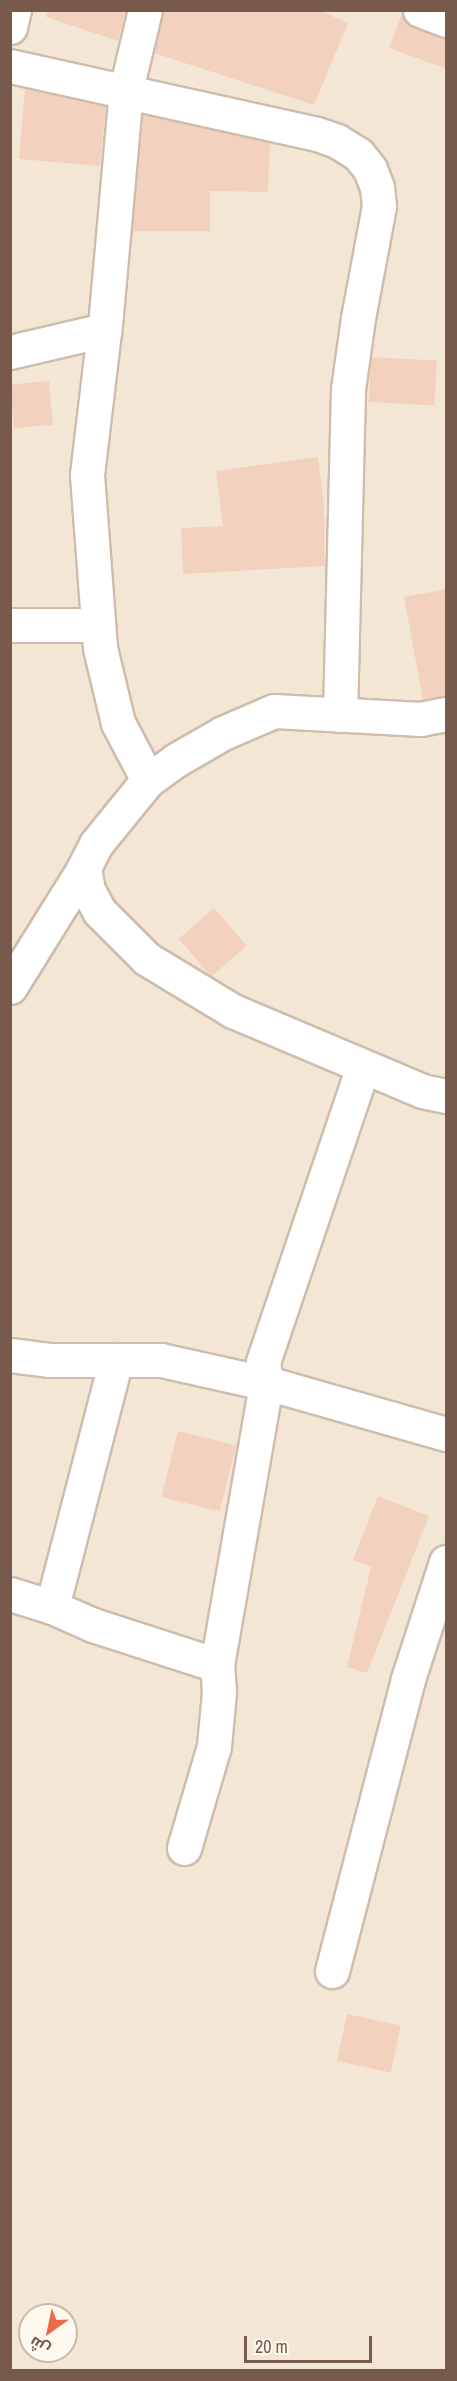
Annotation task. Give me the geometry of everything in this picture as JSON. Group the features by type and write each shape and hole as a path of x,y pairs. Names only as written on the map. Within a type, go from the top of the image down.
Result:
{"street":[{"path":"10,27 14,10"},
{"path":"145,10 126,90 104,330 87,475 100,648 118,723 148,780"},
{"path":"420,10 447,20"},
{"path":"10,66 317,134 338,141 358,154 370,169 377,187 379,206 358,318 348,389 340,715"},
{"path":"10,352 104,330"},
{"path":"10,625 98,625"},
{"path":"10,987 84,868 96,844 148,780 176,760 223,733 274,711 421,719 447,714"},
{"path":"84,868 88,890 99,911 147,958 233,1011 422,1091 447,1096"},
{"path":"184,1848 214,1746 219,1692 217,1665 266,1383 263,1362 363,1067"},
{"path":"10,1355 49,1360 161,1360 266,1383 447,1434"},
{"path":"52,1607 116,1360"},
{"path":"332,1971 408,1679 447,1562"},
{"path":"10,1594 52,1607 93,1625 217,1665"}],"shaded area":[{"path":"11,11 446,11 446,2370 11,2370"}],"building":[{"path":"47,10 126,10 118,41 46,17"},
{"path":"163,10 319,10 348,23 314,105 154,53"},
{"path":"402,13 405,21 413,27 447,38 447,69 389,48"},
{"path":"25,89 106,106 100,166 19,159"},
{"path":"143,115 270,143 268,192 210,191 210,231 132,231"},
{"path":"371,357 437,360 435,405 369,402"},
{"path":"49,381 53,425 14,428 10,384"},
{"path":"318,457 324,505 325,566 183,574 181,528 223,526 216,471"},
{"path":"447,589 447,696 423,700 404,597"},
{"path":"214,908 247,946 211,977 179,939"},
{"path":"178,1431 236,1446 220,1511 162,1497"},
{"path":"378,1496 429,1516 367,1673 347,1667 371,1567 353,1560"},
{"path":"347,2014 401,2025 391,2072 337,2061"}]}
